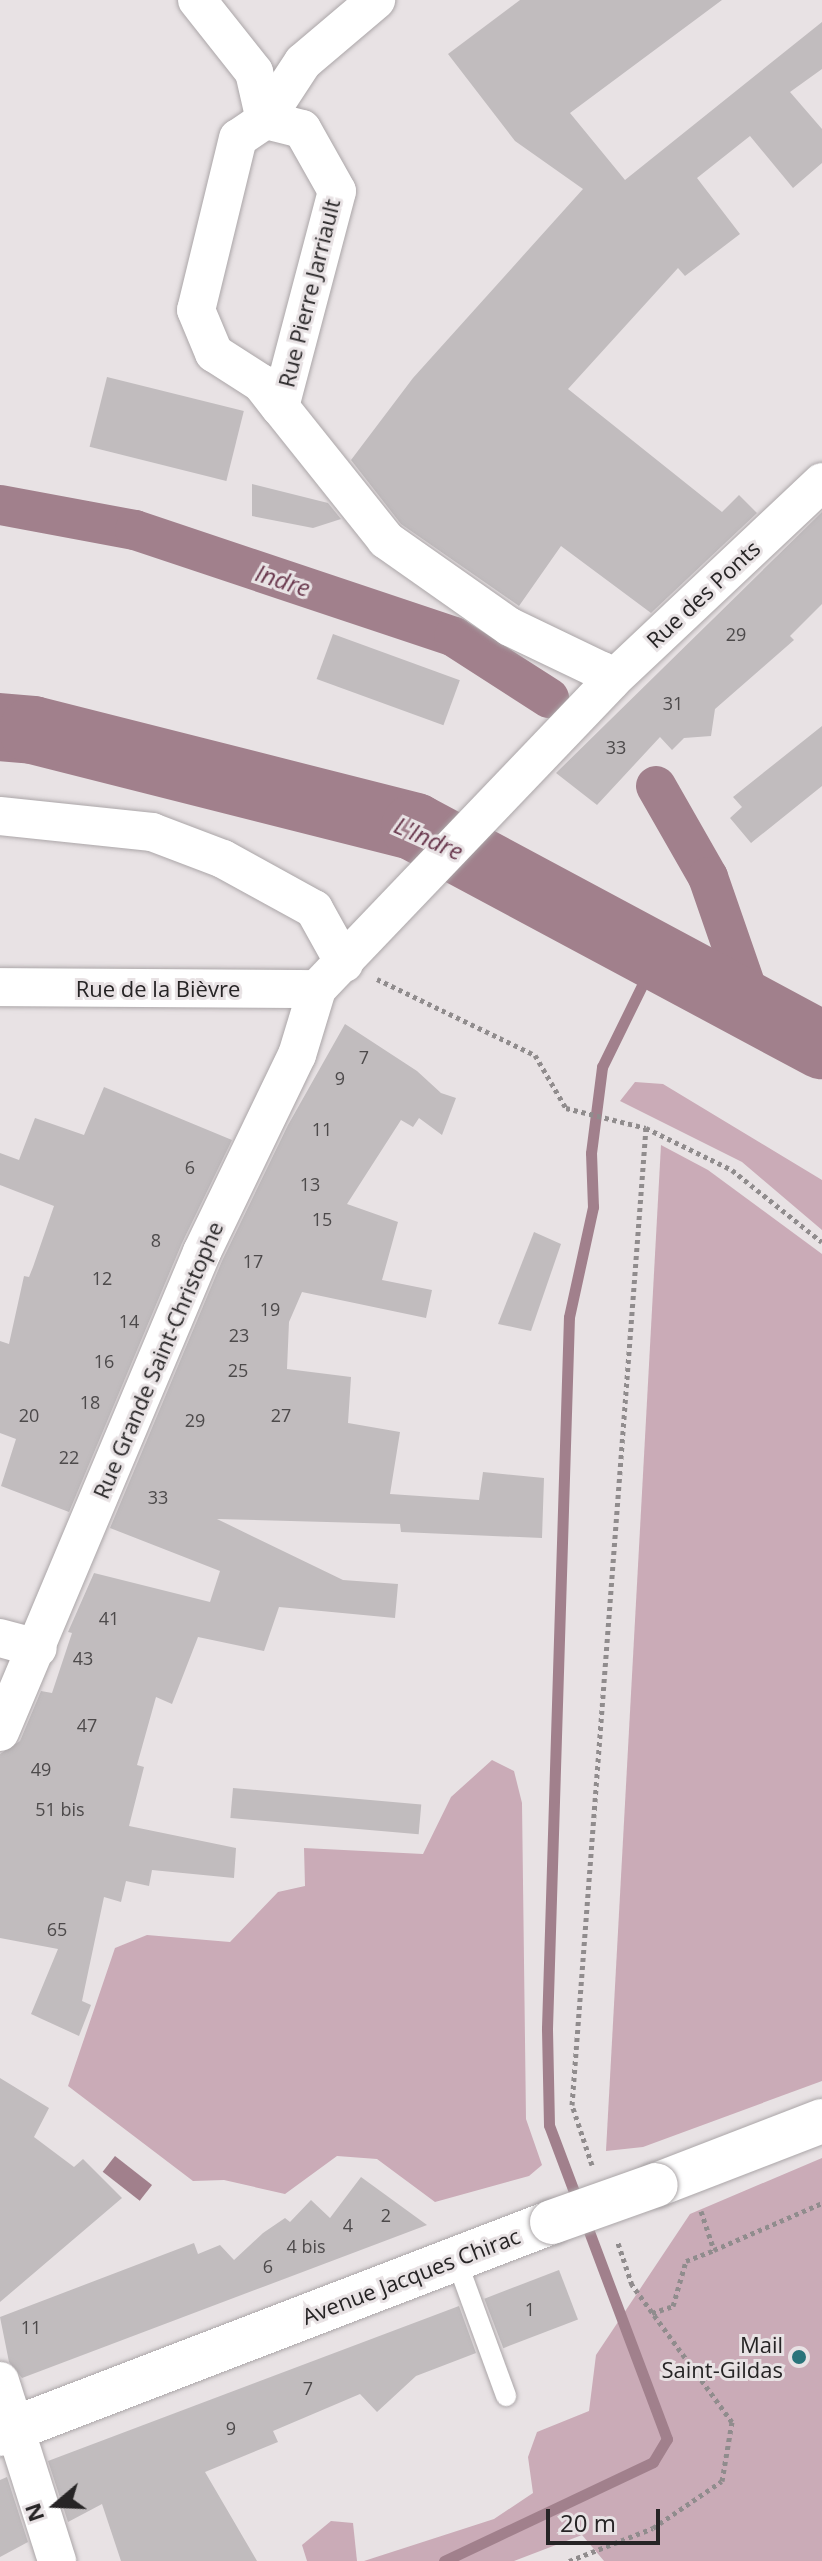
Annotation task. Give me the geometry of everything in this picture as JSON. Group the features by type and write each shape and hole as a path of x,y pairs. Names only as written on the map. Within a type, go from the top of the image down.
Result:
{"main road":[{"name":"Avenue Jacques Chirac","path":"8,2431 822,2121"}],"street":[{"path":"197,0 254,72 265,120"},
{"name":"Rue Pierre Jarriault","path":"376,0 303,62 265,120 238,138 196,310 214,353 261,383 386,540 510,627 602,671 599,694"},
{"name":"Rue Pierre Jarriault","path":"265,120 302,129 337,191 280,407"},
{"name":"Rue des Ponts","path":"317,989 599,694 821,483"},
{"path":"0,816 152,832 223,859 314,909 349,958"},
{"name":"Rue de la Bièvre","path":"0,987 317,989"},
{"name":"Rue Grande Saint-Christophe","path":"0,1732 38,1648 202,1252 297,1055 317,989"},
{"path":"0,1638 38,1648"},
{"path":"0,2381 8,2431 57,2561"}],"lane":[{"path":"456,2259 506,2396"}],"path":[{"path":"349,958 535,1055 566,1108 646,1128 732,1170 822,1242"},
{"path":"597,2180 572,2105 646,1128"},
{"path":"672,2178 714,2250"},
{"path":"652,2313 673,2306 686,2261 822,2203"},
{"path":"569,2561 653,2528 722,2481 732,2422 632,2285 612,2225"}],"shaded area":[{"path":"635,1082 663,1084 822,1180 822,1230 742,1162 620,1101"},
{"path":"661,1145 708,1170 822,1254 822,2081 643,2147 606,2151"},
{"path":"492,1760 514,1771 522,1803 526,2119 542,2165 529,2176 435,2202 377,2159 337,2156 285,2194 224,2180 193,2181 68,2086 115,1948 147,1935 230,1942 278,1892 305,1886 304,1848 423,1854 451,1797"},
{"path":"115,2156 152,2185 140,2201 103,2172"},
{"path":"822,2158 822,2561 604,2561 582,2535 514,2561 364,2561 494,2519 533,2493 528,2457 537,2432 589,2411 596,2355 690,2214"},
{"path":"331,2521 353,2523 357,2561 307,2561 302,2545"}],"building":[{"path":"520,0 722,0 570,113 625,180 822,22 822,69 790,92 822,129 822,163 793,188 750,136 697,178 740,234 685,276 678,268 568,389 722,512 739,495 757,513 651,613 561,546 519,606 401,524 351,460 413,378 583,189 515,141 448,54"},
{"path":"107,377 244,411 226,481 90,447"},
{"path":"252,484 328,503 341,519 313,528 252,516"},
{"path":"822,512 822,604 790,636 794,640 715,709 711,736 684,738 672,750 660,737 597,805 556,773"},
{"path":"333,634 460,680 443,725 317,679"},
{"path":"822,726 822,786 751,843 730,818 742,807 733,797"},
{"path":"345,1024 417,1071 441,1093 456,1098 442,1135 419,1118 413,1127 401,1120 347,1204 398,1222 382,1280 432,1290 426,1318 302,1292 289,1322 287,1369 351,1377 348,1423 400,1432 390,1494 479,1500 483,1472 544,1478 542,1538 401,1532 400,1524 217,1519 343,1580 398,1584 395,1618 279,1607 264,1651 198,1637 172,1704 156,1697 137,1765 144,1767 129,1826 236,1848 234,1878 152,1870 149,1886 126,1881 121,1902 104,1897 82,2001 91,2005 79,2036 31,2014 58,1949 0,1938 0,1754 20,1741 41,1691 52,1693 72,1633 68,1632 94,1573 210,1602 220,1571 110,1528 222,1261 288,1125"},
{"path":"104,1087 232,1140 182,1243 69,1512 1,1486 16,1439 0,1433 0,1341 9,1344 24,1276 29,1277 54,1206 0,1185 0,1153 19,1160 35,1118 84,1135"},
{"path":"534,1232 561,1244 531,1331 498,1324"},
{"path":"233,1788 421,1804 419,1834 230,1818"},
{"path":"0,2078 49,2108 34,2137 74,2167 83,2159 122,2198 0,2302"},
{"path":"361,2177 427,2225 22,2378 9,2362 0,2317 194,2243 198,2254 220,2245 234,2260 263,2233 285,2218 290,2222 311,2200 330,2218"},
{"path":"559,2270 578,2319 503,2348 484,2299"},
{"path":"459,2306 476,2353 416,2376 377,2412 360,2394 273,2431 278,2442 205,2472 257,2561 121,2561 102,2504 68,2522 48,2461"},
{"path":"7,2477 28,2542 0,2557 0,2480"}],"waterway":[{"name":"Indre","path":"0,505 135,530 454,637 549,698"},
{"name":"L'Indre","path":"0,727 33,730 415,827 822,1045"},
{"name":"Indre","path":"656,786 708,877 755,1013"},
{"path":"579,2205 549,2125 547,2028 569,1317 593,1207 591,1153 602,1067 655,959"},
{"path":"444,2561 653,2462 667,2439 585,2221"}],"place":[{"name":"Mail Saint-Gildas","path":"799,2357"}]}
